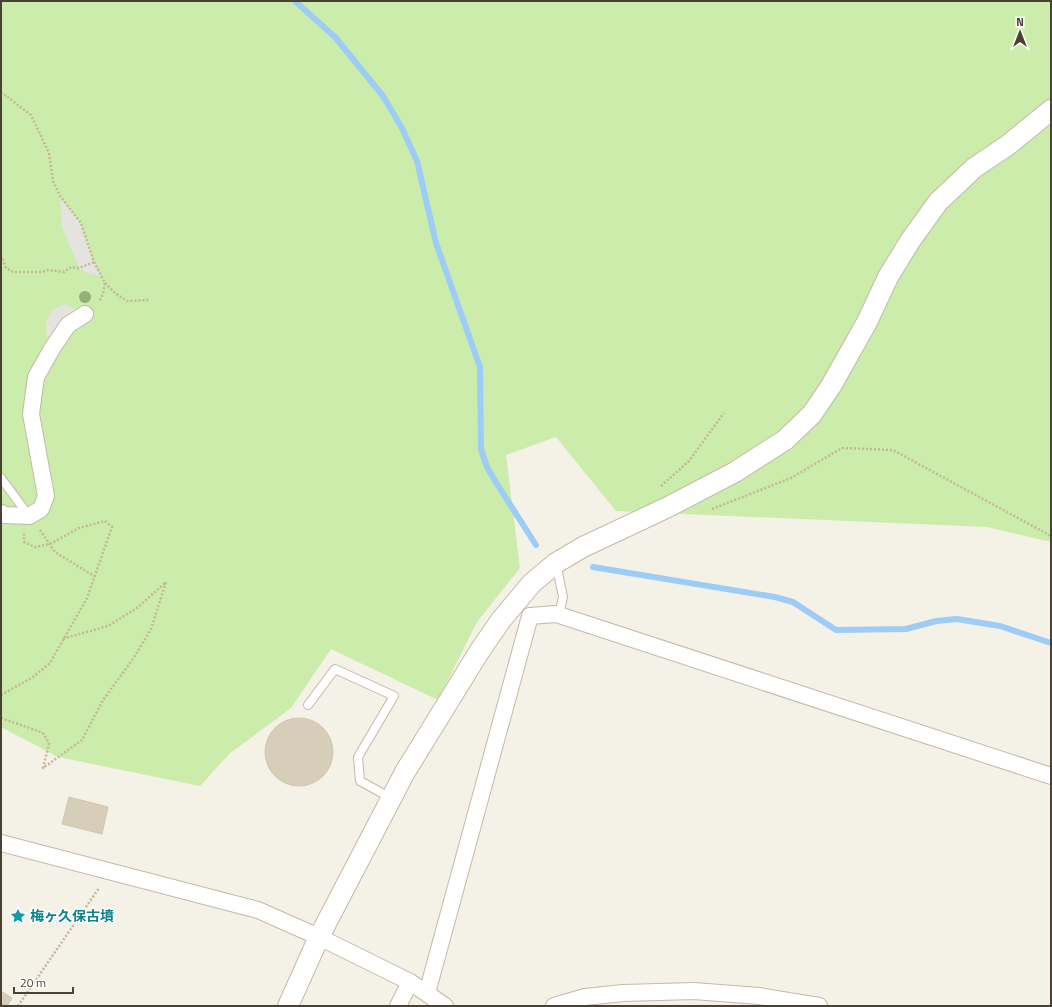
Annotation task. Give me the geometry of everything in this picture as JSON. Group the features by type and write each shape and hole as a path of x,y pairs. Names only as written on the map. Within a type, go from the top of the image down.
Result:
{"street":[{"path":"288,1006 319,937 391,798 413,759 479,652 501,620 532,583 556,563 583,547 661,510 735,472 785,440 812,414 831,386 867,322 888,277 938,202 974,168 1008,144 1051,110"},
{"path":"1,513 5,515 28,516 42,509 46,496 31,414 36,377 53,347 68,325 85,314"},
{"path":"426,993 530,616 556,614 1051,776"},
{"path":"1,843 258,910 319,937 410,982 445,1006"},
{"path":"398,1006 410,982"},
{"path":"554,1006 585,997 623,993 694,991 759,996 819,1006"}],"lane":[{"path":"1,478 28,516"},
{"path":"556,563 563,597 559,615"},
{"path":"308,705 335,668 394,696 358,756 360,781 391,798"}],"path":[{"path":"1,92 31,115 49,153 53,181 60,196 81,223 94,262 105,283 115,293 127,301 150,300"},
{"path":"1,255 6,268 13,272 42,272 48,270 64,272 71,267 79,268 94,262"},
{"path":"85,314 98,303 103,294 105,283"},
{"path":"656,491 689,461 724,413"},
{"path":"707,510 791,478 842,448 893,450 1051,536"},
{"path":"28,516 55,552 94,576"},
{"path":"1,695 33,677 50,663 86,598 112,527 105,521 79,528 50,544 35,547 24,542 24,526 28,516"},
{"path":"1,718 44,734 49,744 43,768 82,740 103,700 133,659 151,629 166,582 138,608 108,626 62,639"},
{"path":"18,1006 110,871"}],"green space":[{"path":"1,1 1051,1 1051,542 987,527 616,511 556,437 506,455 520,568 477,622 438,700 331,649 291,708 229,754 200,786 58,757 1,727"}],"shaded area":[{"path":"60,196 81,223 94,262 101,276 87,273 79,268 62,227"},
{"path":"65,304 85,314 53,347 47,341 46,324 51,311"}],"building":[{"path":"299,718 312,721 323,728 330,739 333,752 330,765 323,776 312,783 299,786 286,783 275,776 268,765 265,752 268,739 275,728 286,721"},
{"path":"69,797 108,807 102,834 62,824"},
{"path":"1,991 12,998 7,1006 1,1006"}],"waterway":[{"path":"295,1 335,37 383,96 402,128 417,161 436,243 480,367 481,449 487,467 536,545"},
{"path":"593,567 775,597 793,602 836,630 906,629 936,621 957,619 1000,626 1051,643"}],"place":[{"name":"梅ヶ久保古墳","path":"18,916"}]}
